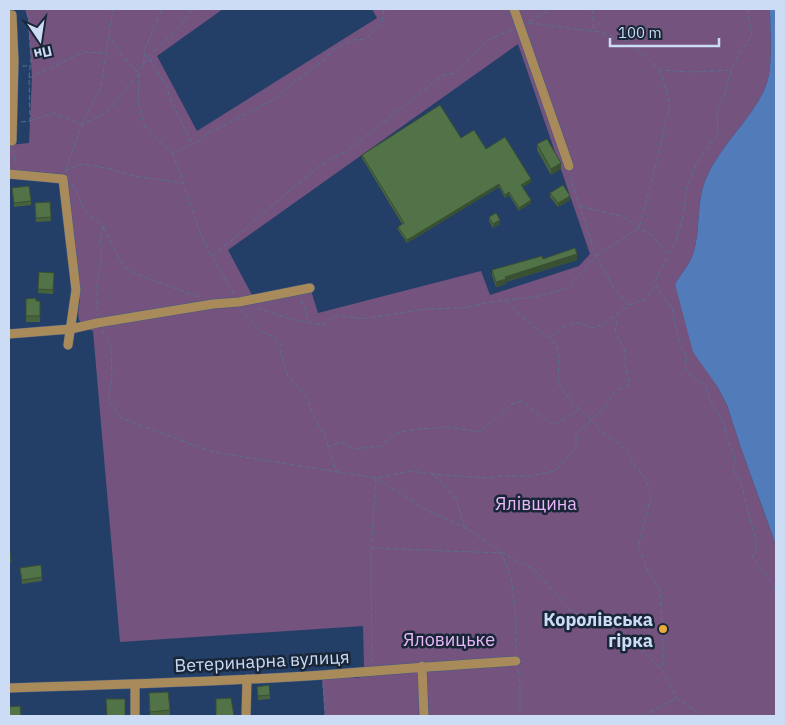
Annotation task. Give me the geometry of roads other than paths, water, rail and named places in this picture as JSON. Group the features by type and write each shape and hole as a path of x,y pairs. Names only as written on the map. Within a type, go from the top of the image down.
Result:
{"street":[{"path":"514,9 569,166"},
{"path":"9,15 12,14 12,122 10,141"},
{"path":"13,175 65,174 76,290 68,345"},
{"path":"9,334 71,329 213,304 239,302 310,288"},
{"name":"Ветеринарна вулиця","path":"9,688 135,685 322,675 422,666 516,661"},
{"path":"422,666 424,716"},
{"path":"246,716 247,679"},
{"path":"135,685 135,716"}],"water":[{"path":"770,9 776,9 776,545 727,405 717,386 693,352 675,284 693,255 701,195 708,173 758,101 768,80 771,60"}],"place":[{"name":"Королівська гірка","path":"663,629"}],"park label":[{"name":"Ялівщина","path":"536,503"},
{"name":"Яловицьке","path":"449,639"}]}
